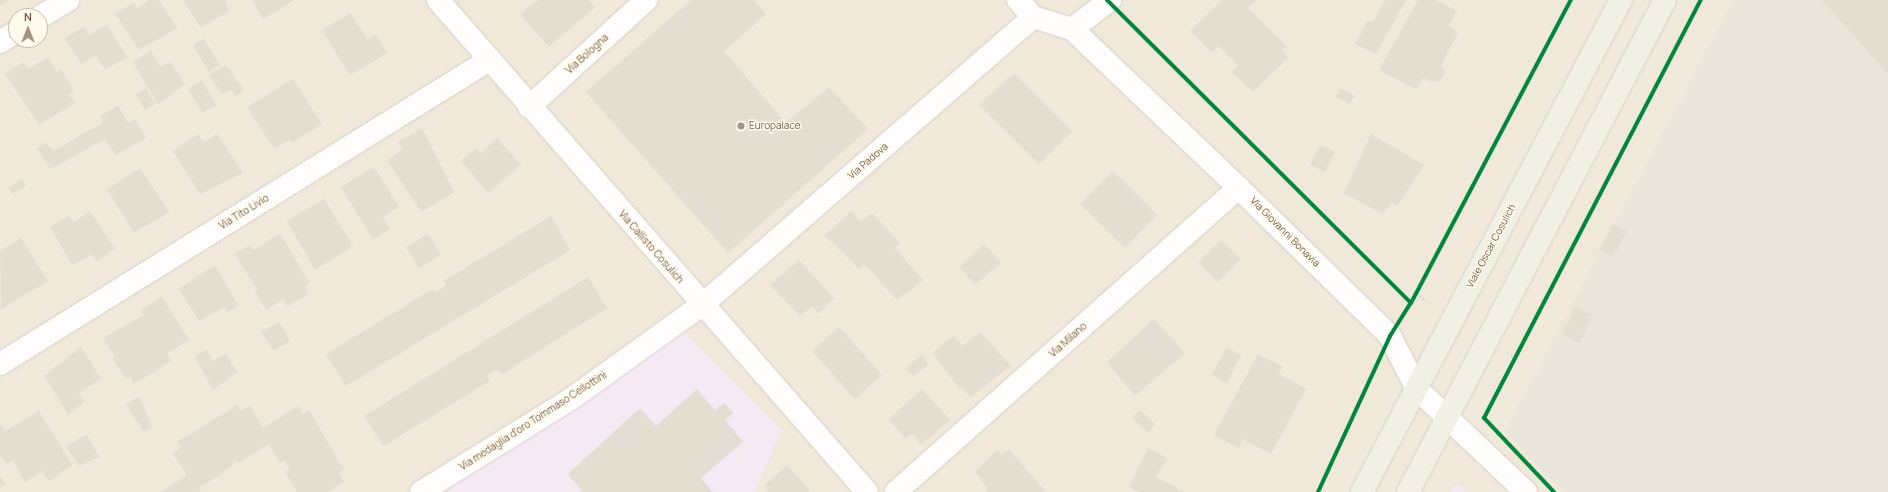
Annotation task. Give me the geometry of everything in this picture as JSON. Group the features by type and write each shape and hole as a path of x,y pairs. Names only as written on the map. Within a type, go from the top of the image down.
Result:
{"main road":[{"name":"Viale Oscar Cosulich","path":"1362,492 1621,0"},
{"path":"1408,492 1448,421 1665,0"}],"street":[{"path":"48,12 68,0"},
{"name":"Via Callisto Cosulich","path":"438,0 529,107 867,492"},
{"name":"Via Bologna","path":"529,107 646,0"},
{"path":"1018,0 1033,17"},
{"path":"1072,29 1110,0"},
{"name":"Via Giovanni Bonavia","path":"1033,17 1072,29 1239,188 1390,336 1417,389 1448,421 1526,492"},
{"name":"Via Padova","path":"702,305 1033,17"},
{"name":"Via Tito Livio","path":"0,364 489,60"},
{"name":"Via Milano","path":"896,492 1239,188"},
{"name":"Via medaglia d'oro Tommaso Cellottini","path":"421,492 571,399 702,305"}],"path":[{"path":"1513,365 1701,0"},
{"path":"1414,299 1420,287"}],"shaded area":[{"path":"0,0 1733,0 1504,432 1563,492 0,492"},
{"path":"1733,0 1888,0 1888,492 1563,492 1504,432"},
{"path":"684,331 782,430 755,492 442,492"},
{"path":"1454,485 1469,492 1451,492"}],"building":[{"path":"0,0 9,0 0,5"},
{"path":"150,0 159,0 177,28 139,50 115,13 134,3 137,8"},
{"path":"183,0 225,0 229,11 201,28"},
{"path":"252,0 294,0 263,19"},
{"path":"538,0 589,0 595,7 549,47 520,14"},
{"name":"Europalace","path":"691,0 754,0 766,14 724,51 786,123 829,87 868,129 728,253 586,92"},
{"path":"1222,0 1256,0 1248,8 1286,46 1282,50 1289,57 1253,92 1232,72 1238,65 1219,46 1212,52 1190,31"},
{"path":"1385,0 1406,0 1376,54 1355,44 1367,21 1373,23"},
{"path":"1418,0 1435,0 1457,11 1449,25 1458,33 1441,65 1445,73 1438,83 1423,78 1416,89 1379,70"},
{"path":"1822,0 1888,0 1888,74"},
{"path":"350,13 368,40 376,35 387,53 350,75 322,30"},
{"path":"107,25 127,57 105,69 96,56 81,64 65,38 83,27 89,35"},
{"path":"204,39 220,65 209,72 193,45"},
{"path":"151,51 161,67 170,62 185,84 158,105 133,62"},
{"path":"48,57 57,72 61,69 74,91 69,94 75,103 39,125 5,74 24,62 28,69"},
{"path":"226,65 244,90 235,96 231,89 222,94 209,75"},
{"path":"1014,73 1072,131 1039,164 979,105"},
{"path":"293,79 322,124 292,143 289,140 274,148 247,107"},
{"path":"202,80 216,105 202,113 188,89"},
{"path":"146,88 155,104 145,110 136,94"},
{"path":"1340,88 1355,96 1350,104 1335,96"},
{"path":"118,105 128,123 135,119 146,138 116,155 105,139 50,169 37,148 46,143 53,151 103,123 100,116"},
{"path":"422,128 454,192 421,212 387,160 403,150 398,142"},
{"path":"198,134 203,143 217,134 243,173 200,194 173,151"},
{"path":"1371,134 1424,165 1397,206 1392,203 1382,214 1344,193"},
{"path":"497,138 521,165 488,193 461,161 476,148 481,153"},
{"path":"1320,145 1335,152 1325,172 1310,165"},
{"path":"374,167 399,207 383,217 390,229 373,239 341,187"},
{"path":"140,168 169,212 134,233 107,189"},
{"path":"1113,171 1157,215 1125,248 1080,204"},
{"path":"22,179 26,186 12,194 9,188"},
{"path":"324,199 353,246 315,270 287,221"},
{"path":"90,211 115,249 97,261 92,254 72,265 50,227 69,216 73,223"},
{"path":"852,211 861,222 872,213 900,243 895,248 923,280 897,300 864,263 859,269 825,235"},
{"path":"551,216 570,250 346,386 326,354 433,289 435,292 447,285 444,281"},
{"path":"1613,224 1627,231 1613,257 1599,250"},
{"path":"428,234 441,255 419,268 406,247"},
{"path":"277,235 281,235 309,282 305,287 308,294 287,306 283,299 266,310 255,290 257,289 234,254 250,245 254,250"},
{"path":"21,238 48,281 1,309 0,251"},
{"path":"1221,240 1241,259 1218,282 1198,263"},
{"path":"984,244 1001,263 975,285 959,267"},
{"path":"799,260 834,298 819,314 812,306 800,316 770,285"},
{"path":"215,265 238,305 228,312 224,307 199,321 179,289"},
{"path":"588,277 607,308 502,374 497,369 487,376 490,381 383,446 364,416"},
{"path":"162,297 189,340 167,353 171,361 134,384 130,377 126,379 113,359 116,358 103,338 144,315 141,310"},
{"path":"1575,307 1593,315 1580,343 1562,335"},
{"path":"1154,319 1185,353 1135,396 1107,362"},
{"path":"279,322 290,341 274,351 261,332"},
{"path":"839,327 882,375 855,399 812,351"},
{"path":"980,332 1011,366 970,397 962,387 959,389 933,353 953,336 963,346"},
{"path":"81,347 101,379 79,393 85,402 68,414 44,376"},
{"path":"1226,348 1241,355 1227,383 1212,375"},
{"path":"206,349 213,361 226,354 237,372 213,390 195,357"},
{"path":"922,354 929,364 914,376 906,368"},
{"path":"1258,354 1282,366 1279,374 1306,389 1271,454 1242,439 1239,448 1214,435"},
{"path":"697,389 715,410 724,403 734,413 725,420 743,442 701,478 713,492 583,492 568,474 640,408 656,426"},
{"path":"922,389 950,420 921,445 913,434 905,439 889,419"},
{"path":"139,396 152,427 144,432 126,405"},
{"path":"237,405 241,411 250,406 263,428 298,406 303,414 309,410 344,470 339,473 344,482 328,492 298,492 285,472 290,468 285,461 280,463 269,444 238,463 235,459 231,467 199,488 202,492 161,492 187,475 173,454 181,448 177,442"},
{"path":"1140,410 1155,424 1148,433 1132,418"},
{"path":"39,411 72,465 49,481 42,471 25,482 13,460 6,464 0,455 0,424 5,431"},
{"path":"87,435 99,457 79,466 66,446"},
{"path":"1148,448 1167,458 1156,477 1184,492 1140,492 1129,487"},
{"path":"1009,449 1046,492 986,492 988,489 975,472 997,450 1002,455"},
{"path":"787,465 811,492 769,492 764,486"},
{"path":"0,476 5,484 0,487"}],"cycle path":[{"path":"1107,0 1411,303"},
{"path":"1318,492 1390,336 1411,303 1571,0"},
{"path":"1554,492 1484,418 1701,0"}],"place":[{"name":"Europalace","path":"741,126"}]}
